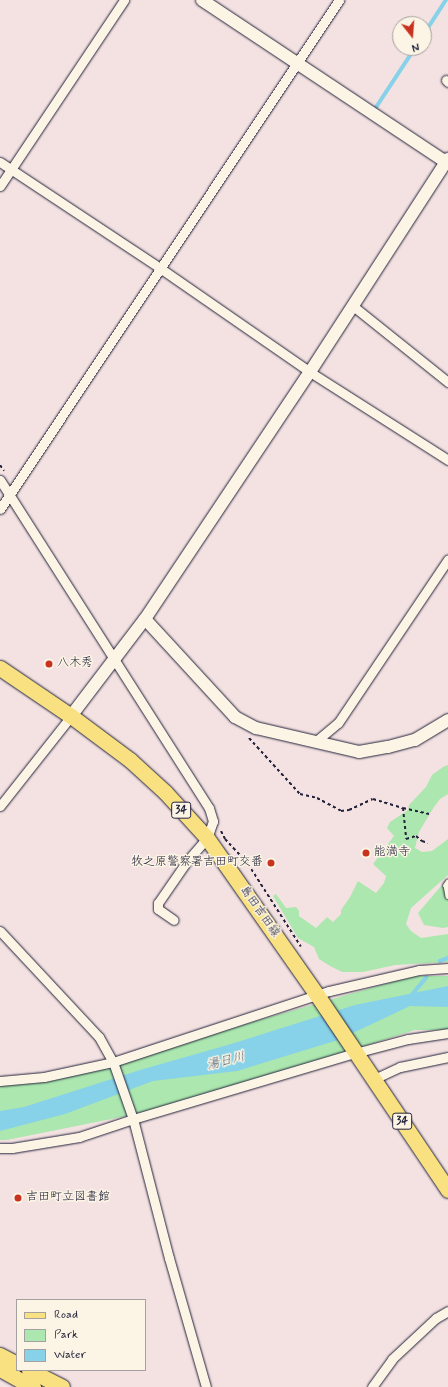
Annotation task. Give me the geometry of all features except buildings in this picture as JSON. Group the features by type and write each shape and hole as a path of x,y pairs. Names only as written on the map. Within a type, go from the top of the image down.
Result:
{"main road":[{"name":"島田吉田線","path":"0,668 71,716 130,760 165,792 207,838 317,995 448,1190"},
{"path":"0,1355 16,1363"},
{"path":"0,1369 34,1387"},
{"path":"31,1371 62,1387"}],"street":[{"path":"0,186 124,0"},
{"path":"0,806 145,619 310,372 447,161 297,64 202,0"},
{"path":"0,509 339,0"},
{"path":"0,162 160,268 310,372 448,460"},
{"path":"353,306 448,382"},
{"path":"0,480 209,808 213,821 207,838 187,861 158,903 158,909 174,920"},
{"path":"315,742 338,723 448,559"},
{"path":"145,619 235,717 256,728 358,752 388,747 415,740 448,720"},
{"path":"0,931 99,1037 114,1062 133,1119 169,1258 206,1387"},
{"path":"0,1081 44,1077 114,1062 317,995 418,970 448,968"},
{"path":"0,1148 12,1148 79,1137 133,1119 356,1053 408,1039 448,1033"},
{"path":"374,1080 400,1067 448,1056"},
{"path":"372,1387 392,1359 436,1318 448,1311"}],"lane":[{"path":"448,882 446,885 448,896"}],"path":[{"path":"249,737 300,794 317,798 341,811 349,810 373,798 403,808 430,814"},
{"path":"403,808 406,840 416,836 422,841 428,843"}],"green space":[{"path":"448,765 448,794 440,799 434,807 419,832 415,848 422,852 432,851 448,839 448,875 411,908 406,924 411,931 421,938 448,934 448,962 395,965 363,972 342,972 330,966 319,959 314,947 298,938 273,896 276,894 286,908 296,907 299,911 299,916 316,928 327,917 333,922 341,914 341,910 358,881 376,893 384,883 386,876 373,864 394,836 387,828 390,822 408,810 409,805 426,787 432,775"},
{"path":"448,878 448,927 443,928 424,925 418,913"},
{"path":"413,976 448,976 448,1030 415,1030 171,1107 7,1140 0,1140 0,1083 113,1062"}],"water":[{"name":"湯日川","path":"448,986 448,1007 410,1006 338,1040 237,1071 153,1081 65,1114 0,1131 0,1111 24,1107 355,1005"}],"waterway":[{"path":"432,22 446,0"},
{"path":"375,109 410,56"},
{"path":"440,961 448,958"},
{"path":"410,997 426,978"}],"place":[{"name":"八木秀","path":"49,664"},
{"name":"能満寺","path":"366,853"},
{"name":"牧之原警察署吉田町交番","path":"271,863"},
{"name":"吉田町立図書館","path":"18,1198"}]}
